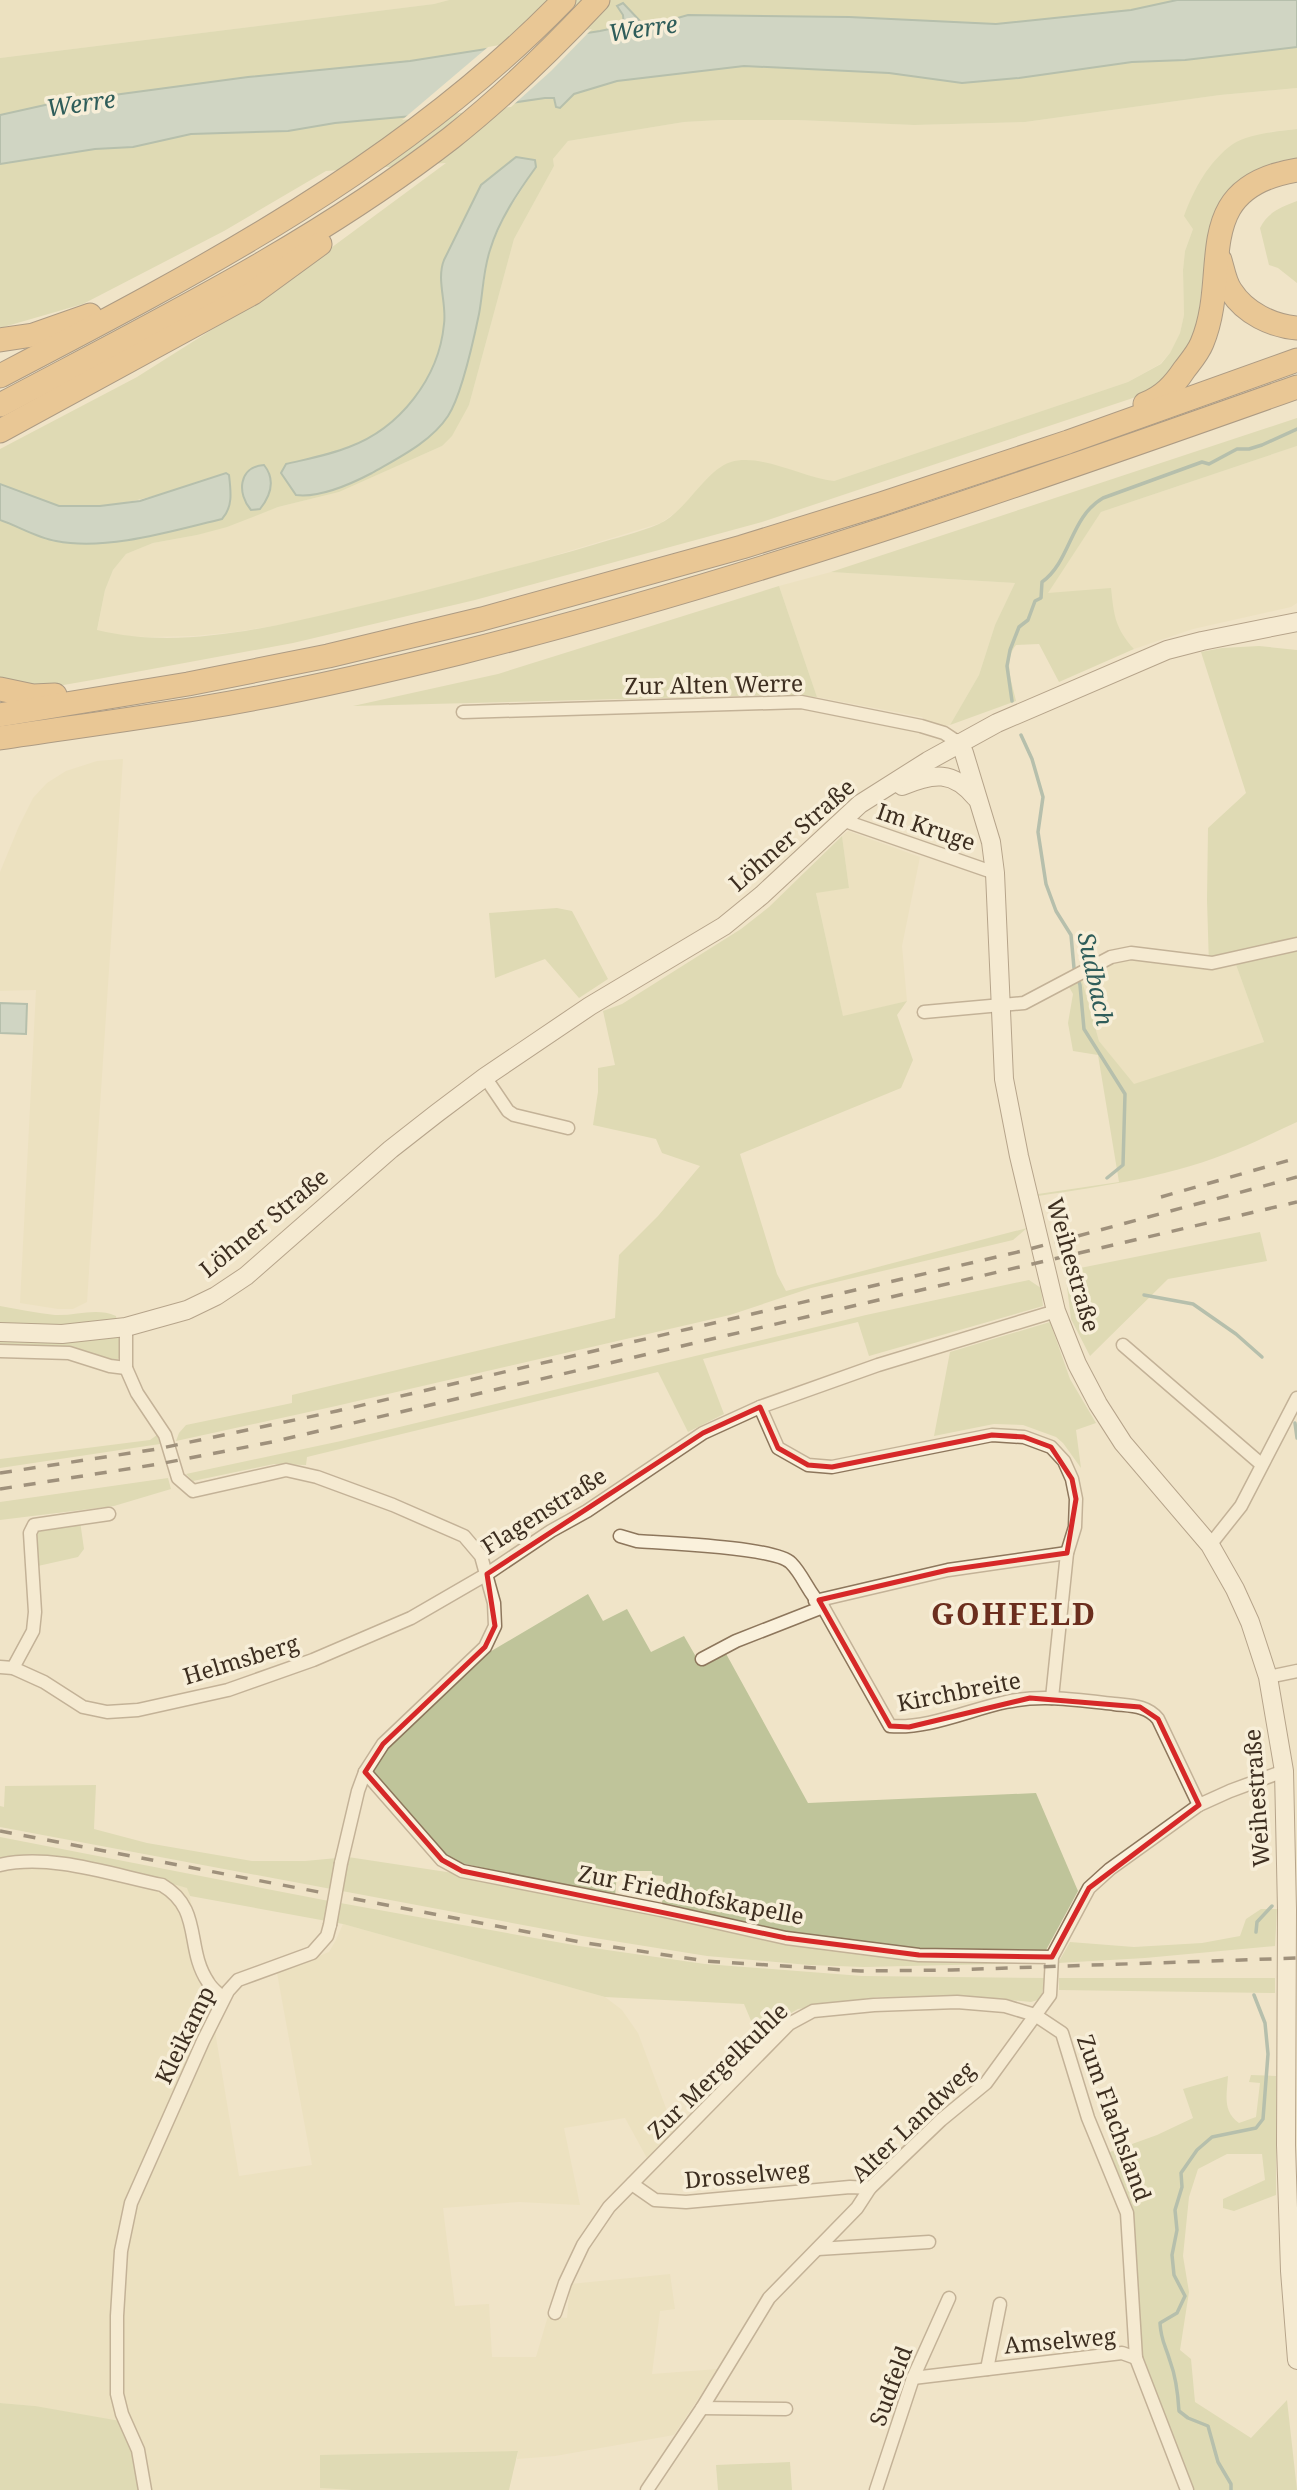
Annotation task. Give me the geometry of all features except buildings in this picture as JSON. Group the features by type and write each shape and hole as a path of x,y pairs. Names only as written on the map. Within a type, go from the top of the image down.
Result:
{"highway":[{"path":"0,376 235,250 346,180 455,100 529,36 564,0"},
{"path":"0,405 297,243 389,183 482,111 541,59 598,0"},
{"path":"1068,442 1096,422 1155,401 1173,387 1202,345 1210,316 1216,248 1225,217 1250,185 1271,176 1297,170"},
{"path":"0,431 253,293 384,200 389,183"},
{"path":"1216,248 1229,290 1245,308 1280,326 1297,328"},
{"path":"0,341 33,335 83,318 207,255 235,250"},
{"path":"0,715 188,684 328,656 470,622 742,547 881,504 1068,442 1297,360"},
{"path":"0,738 199,708 459,653 755,570 1026,484 1297,387"},
{"path":"0,440 48,413 57,401"},
{"path":"0,689 33,696 55,695 166,676 188,684"},
{"path":"0,752 163,722 199,708"}],"main road":[{"name":"Löhner Straße","path":"0,1332 62,1334 126,1328 187,1310 216,1296 246,1276 391,1149 485,1077 590,1006 724,926 762,895 860,804 959,743 997,723 1167,650 1297,622"},
{"name":"Löhner Straße","path":"1229,636 1297,631"},
{"name":"Weihestraße","path":"959,743 991,842 995,873 999,1006 1009,1110 1056,1311 1077,1364 1123,1443 1210,1545 1250,1622 1268,1677 1284,1772 1292,1911 1286,2145 1290,2271 1297,2360"},
{"name":"Weihestraße","path":"860,804 921,778 937,775 959,781 981,805"}],"street":[{"name":"Zur Alten Werre","path":"463,712 801,702 921,726 944,733 959,743"},
{"name":"Im Kruge","path":"842,820 995,873"},
{"path":"924,1012 1024,1003 1111,957 1131,953 1212,963 1297,944"},
{"path":"485,1077 508,1111 514,1115 568,1128"},
{"name":"Flagenstraße","path":"126,1328 126,1368 137,1393 165,1435 178,1478 193,1491 286,1470 317,1477 393,1505 464,1536 481,1556 487,1574 703,1433 760,1407 877,1365 1056,1311"},
{"path":"1123,1345 1261,1464"},
{"path":"0,1351 69,1353 110,1366 126,1368"},
{"path":"1210,1545 1241,1506 1297,1398"},
{"path":"760,1407 778,1448 808,1465 832,1467 992,1435 1024,1437 1051,1447 1064,1461 1072,1479 1076,1499 1075,1527 1067,1553 1052,1698"},
{"path":"6,1668 33,1631 35,1612 30,1533 34,1525 109,1514"},
{"name":"Kirchbreite","path":"620,1536 637,1541 769,1553 790,1561 819,1604 890,1726 909,1727 1030,1698 1147,1709 1157,1719 1199,1805"},
{"path":"702,1659 819,1604 948,1570 1067,1553"},
{"name":"Helmsberg","path":"6,1668 44,1682 83,1707 107,1712 138,1710 228,1690 313,1660 411,1618 487,1574"},
{"name":"Kleikamp","path":"145,2490 138,2450 122,2414 117,2394 117,2316 121,2251 131,2203 223,1998 239,1980 312,1953 327,1936 341,1863 365,1772 383,1744 485,1647 495,1626 494,1603 487,1574"},
{"path":"1268,1677 1297,1671"},
{"name":"Zur Friedhofskapelle","path":"365,1772 442,1860 462,1871 661,1910 786,1938 919,1955 1052,1957"},
{"name":"Alter Landweg","path":"647,2490 702,2408 769,2298 857,2208 870,2188 941,2120 986,2083 1051,1995 1052,1957 1089,1888 1110,1869 1199,1805 1284,1772"},
{"path":"0,1865 37,1861 57,1863 162,1885 175,1893 187,1909 200,1966 208,1982 223,1998"},
{"name":"Zur Mergelkuhle","path":"555,2313 583,2245 608,2207 789,2024 813,2011 874,2005 957,2002 1005,2006 1035,2015"},
{"name":"Zum Flachsland","path":"1035,2015 1062,2033 1088,2118 1127,2213 1136,2358 1187,2490"},
{"name":"Drosselweg","path":"632,2184 655,2200 686,2202 850,2187 870,2188"},
{"path":"818,2249 929,2242"},
{"name":"Sudfeld","path":"876,2490 913,2378 949,2298"},
{"name":"Amselweg","path":"987,2369 1000,2304"},
{"name":"Amselweg","path":"913,2378 1122,2353 1136,2358"},
{"path":"702,2408 786,2409"}],"highlighted area":[{"path":"760,1407 778,1448 808,1465 832,1467 992,1435 1024,1437 1051,1447 1072,1479 1076,1499 1067,1553 948,1570 819,1600 890,1726 909,1727 1030,1698 1140,1707 1158,1719 1199,1805 1089,1888 1052,1957 919,1955 786,1938 462,1871 442,1860 365,1772 383,1744 485,1647 495,1626 487,1574 703,1433"}],"shaded area":[{"path":"0,0 449,0 0,58"},
{"path":"1297,88 1297,129 1269,132 1193,229 1185,251 1183,270 1184,315 1180,333 1170,353 1160,364 1128,382 834,481 820,480 770,465 707,480 682,508 661,523 530,563 421,592 291,623 235,632 147,637 119,636 97,631 105,590 113,570 126,554 153,543 197,535 278,507 339,492 442,446 469,405 514,239 554,166 553,159 568,141 684,122 720,120 914,125 1025,122 1220,95"},
{"path":"1297,446 1297,603 1291,607 1193,629 1134,649 1120,633 1114,616 1047,593 1101,512"},
{"path":"831,572 1015,583 995,625 979,675 950,725 933,728 922,717 817,697 779,586"},
{"path":"123,759 87,1302 73,1309 58,1309 20,1303 36,990 0,991 0,872 33,798 47,783 66,771 97,761"},
{"path":"848,831 920,857 902,946 907,1001 843,1017 816,892 849,888 842,836"},
{"path":"1118,959 1235,962 1264,1042 1134,1085 1099,1041 1081,977"},
{"path":"0,1862 162,1881 188,1888 204,1966 212,1982 232,1989 214,2025 239,2176 312,2165 277,1973 329,1952 343,1924 605,1997 622,2010 638,2033 676,2135 648,2160 625,2118 564,2128 580,2205 519,2202 443,2208 455,2306 489,2304 492,2357 536,2357 548,2316 567,2318 570,2284 670,2274 675,2309 660,2311 652,2374 718,2369 674,2435 555,2456 517,2459 518,2452 320,2488 352,2490 143,2490 35,2406 0,2403"}],"green space":[{"path":"449,0 1177,0 1131,10 996,24 849,17 688,15 653,25 641,22 618,6 623,15 624,26 600,31 410,61 248,77 54,103 0,115 0,58"},
{"path":"1297,47 1297,88 1220,95 1025,122 914,125 720,120 684,122 568,141 553,159 554,166 514,239 469,405 452,436 442,446 339,492 278,507 227,527 153,543 126,554 113,570 105,590 97,630 160,638 223,634 384,601 542,559 659,524 678,510 713,473 731,462 743,460 769,463 834,481 1128,382 1161,364 1180,333 1184,315 1185,251 1193,229 1184,216 1203,176 1233,144 1264,134 1297,129 1297,160 1279,161 1257,171 1211,230 1205,256 1195,347 1148,393 762,522 475,600 293,643 52,687 22,686 0,678 0,520 54,541 204,479 134,501 80,507 53,505 0,484 0,449 137,377 270,293 446,163 326,171 224,231 83,304 0,328 0,164 100,148 134,147 191,134 288,131 545,98 566,101 574,94 617,81 744,66 889,73 962,83 1132,62 1185,60","holes":["516,157 536,167 506,214 489,251 479,315 470,347 433,433 399,458 364,477 325,492 296,495 281,473 369,438 401,413 414,398 426,381 441,344 444,324 441,276 444,260 481,185"]},
{"path":"1297,201 1297,283 1278,268 1269,265 1260,228 1271,214"},
{"path":"1297,418 1297,446 1101,512 1048,593 1111,588 1116,621 1134,649 1059,682 1039,644 1016,645 1009,665 1016,701 950,725 979,675 995,625 1015,583 831,572"},
{"path":"779,586 817,697 778,695 353,706 498,674"},
{"path":"1259,646 1297,650 1297,1122 1238,1149 1190,1166 1114,1184 1038,1196 1119,1182 1098,1055 1073,1051 1068,1023 1073,994 1068,985 1081,977 1099,1041 1134,1084 1264,1042 1235,962 1209,966 1208,828 1246,793 1201,652"},
{"path":"842,836 849,888 816,893 843,1016 907,1001 897,1015 913,1060 901,1088 740,1154 777,1274 786,1291 1027,1228 1013,1240 811,1288 730,1315 176,1441 186,1425 292,1403 292,1395 615,1318 619,1255 658,1216 700,1166 662,1153 656,1139 593,1125 598,1068 615,1065 603,1011 622,1004 741,929 769,907"},
{"path":"557,908 572,911 608,979 579,998 545,959 495,978 489,913"},
{"path":"1260,1232 1267,1261 1168,1279 1090,1356 1071,1319 1065,1271"},
{"path":"1029,1280 1041,1288 1043,1306 869,1356 858,1322 703,1359 724,1414 688,1432 658,1372 307,1457 306,1465 274,1464 193,1481 186,1474 341,1441 866,1315"},
{"path":"0,1306 55,1315 93,1312 116,1316 122,1354 116,1362 76,1348 0,1347"},
{"path":"1050,1322 1070,1379 1096,1423 1076,1430 1081,1468 1056,1437 1023,1425 994,1424 934,1436 950,1352"},
{"path":"157,1435 160,1444 0,1468 0,1459 150,1440"},
{"path":"168,1478 171,1489 114,1506 0,1520 0,1502"},
{"path":"80,1521 84,1549 78,1557 38,1566 35,1534 41,1528"},
{"path":"588,1594 603,1621 627,1609 651,1652 684,1636 699,1662 724,1650 808,1803 1036,1793 1078,1891 1045,1952 920,1950 785,1935 662,1907 663,1876 652,1875 652,1871 617,1871 615,1897 447,1860 373,1772 387,1747 488,1653"},
{"path":"96,1785 94,1829 147,1843 252,1861 305,1861 348,1857 460,1874 921,1957 1045,1963 864,1967 707,1956 582,1936 0,1827 0,1806 4,1807 5,1786"},
{"path":"0,1837 329,1901 579,1946 705,1964 862,1976 1045,1978 1041,1999 1031,2002 966,1996 877,1997 798,2009 781,2019 760,2042 744,2004 605,1997 343,1924 190,1896 187,1888 162,1881 0,1862"},
{"path":"1261,1909 1277,1909 1275,1946 1058,1963 1070,1942 1134,1947 1202,1943 1240,1936 1246,1919"},
{"path":"1059,1978 1275,1978 1275,1993 1059,1990"},
{"path":"1251,2075 1276,2076 1276,2195 1234,2211 1223,2208 1223,2199 1265,2180 1262,2154 1227,2154 1198,2169 1189,2197 1183,2256 1189,2292 1180,2350 1191,2359 1195,2402 1251,2438 1287,2400 1297,2490 1194,2490 1140,2359 1132,2211 1107,2153 1157,2135 1193,2118 1183,2089 1228,2076 1227,2102 1230,2113 1239,2123 1256,2117 1260,2083 1249,2082"},
{"path":"0,2403 35,2406 120,2421 136,2451 143,2490 0,2490"},
{"path":"518,2451 509,2490 320,2488 320,2455"},
{"path":"790,2462 792,2490 718,2490 716,2465"}],"water":[{"name":"Werre","path":"1177,0 1297,0 1297,47 1185,60 1132,62 962,83 889,73 744,66 617,81 574,94 560,108 556,107 554,98 545,98 288,131 191,134 133,147 95,149 0,164 0,115 54,103 248,77 410,61 600,31 624,26 623,15 617,6 623,3 641,22 653,25 688,15 849,17 996,24 1131,10"},
{"path":"516,157 535,160 536,167 498,228 490,250 470,352 458,395 448,416 423,442 372,473 325,492 296,495 281,473 286,464 334,452 368,438 385,427 414,399 425,382 441,344 444,308 441,275 444,260 481,185"},
{"path":"264,465 270,476 271,487 260,509 251,510 243,496 242,482 249,471"},
{"path":"226,473 229,475 230,499 222,519 161,534 118,542 76,543 42,537 0,520 0,484 59,506 100,506 140,501"},
{"path":"0,1003 27,1004 26,1034 0,1033"}],"pier":[{"path":"592,29 511,107 402,120 488,47"}],"waterway":[{"name":"Sudbach","path":"1012,701 1007,666 1019,627 1028,620 1035,601 1041,598 1042,582 1059,563 1077,527 1092,506 1103,498 1202,462 1209,464 1237,449 1262,445 1297,429"},
{"name":"Sudbach","path":"1021,735 1032,759 1043,797 1038,832 1046,884 1056,911 1071,935 1084,1029 1125,1094 1123,1165 1107,1178"},
{"name":"Sudbach","path":"1144,1295 1193,1304 1236,1334 1262,1357"},
{"name":"Sudbach","path":"1295,1423 1297,1438"},
{"name":"Sudbach","path":"1256,1932 1257,1922 1272,1906"},
{"name":"Sudbach","path":"1231,2490 1231,2484 1218,2462 1208,2426 1179,2411 1175,2379 1160,2323 1177,2313 1185,2296 1174,2275 1172,2255 1177,2230 1175,2210 1182,2187 1181,2173 1197,2150 1212,2137 1256,2128 1263,2119 1268,2054 1265,2023 1254,1995"}],"railway":[{"path":"1161,1197 1297,1158"},
{"path":"0,1473 157,1449 337,1411 1022,1251 1297,1177"},
{"path":"0,1489 159,1464 272,1442 1297,1202"},
{"path":"0,1831 580,1942 706,1961 861,1971 1297,1958"}],"district":[{"name":"GOHFELD","path":"1014,1615"}]}
